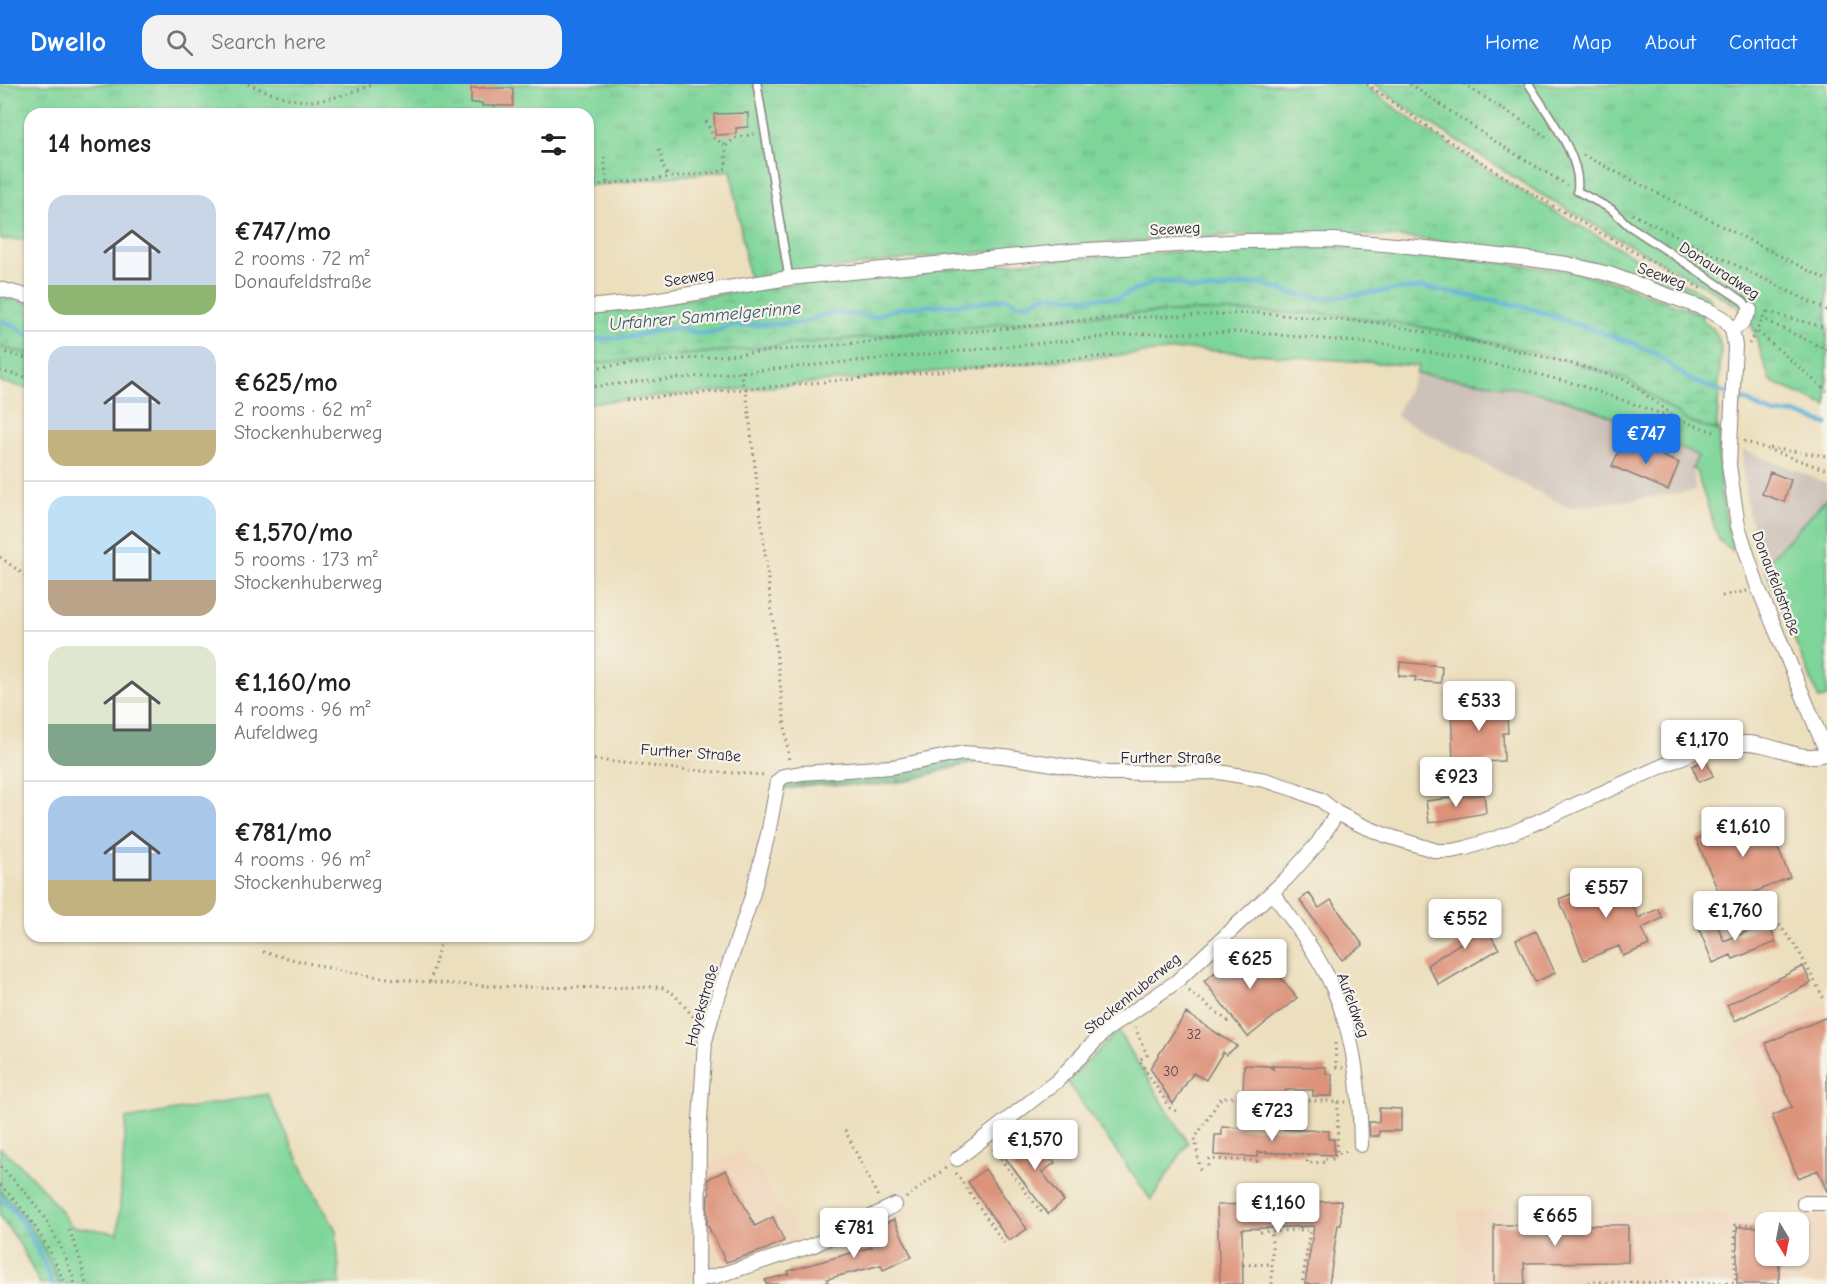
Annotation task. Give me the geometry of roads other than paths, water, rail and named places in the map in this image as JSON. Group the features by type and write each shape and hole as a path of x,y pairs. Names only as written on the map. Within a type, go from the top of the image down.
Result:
{"street":[{"name":"Seeweg","path":"594,306 647,301 789,278 1071,251 1246,241 1334,240 1529,259 1588,268 1632,281 1708,310 1727,320 1742,320"},
{"path":"0,289 24,295"},
{"name":"Donaufeldstraße","path":"1742,320 1735,436 1730,474 1736,514 1741,539 1759,589 1827,753"},
{"name":"Further Straße","path":"786,776 892,767 953,755 982,754 1108,773 1196,771 1239,775 1296,790 1321,800 1337,813 1361,825 1414,845 1437,851 1451,851 1512,833 1714,745 1761,744 1813,758 1827,753"},
{"name":"Hayekstraße","path":"698,1282 699,1136 703,1058 708,1027 752,896 768,834 778,782 786,776"},
{"name":"Stockenhuberweg","path":"957,1159 1057,1081 1106,1030 1176,982 1272,892 1318,843 1337,813"},
{"name":"Aufeldweg","path":"1272,892 1323,969 1340,1008 1356,1067 1360,1099 1361,1145"},
{"path":"1803,1203 1827,1203"},
{"path":"698,1282 814,1245 890,1208"}],"lane":[{"path":"757,84 789,278"},
{"name":"Donauradweg","path":"1529,84 1567,148 1576,171 1577,191 1611,208 1629,225 1743,301 1742,320"}],"waterway":[{"name":"Urfahrer Sammelgerinne","path":"594,340 631,337 658,330 681,328 698,333 713,333 730,326 803,323 821,316 839,313 874,317 898,308 977,303 1007,298 1017,304 1029,304 1045,295 1117,298 1155,282 1177,283 1191,289 1218,290 1263,284 1294,294 1326,298 1423,287 1526,307 1632,343 1656,354 1690,380 1748,401 1761,409 1775,414 1794,413 1827,424"},
{"name":"Urfahrer Sammelgerinne","path":"0,320 24,332"},
{"path":"0,1197 17,1215 31,1237 52,1284"}]}
